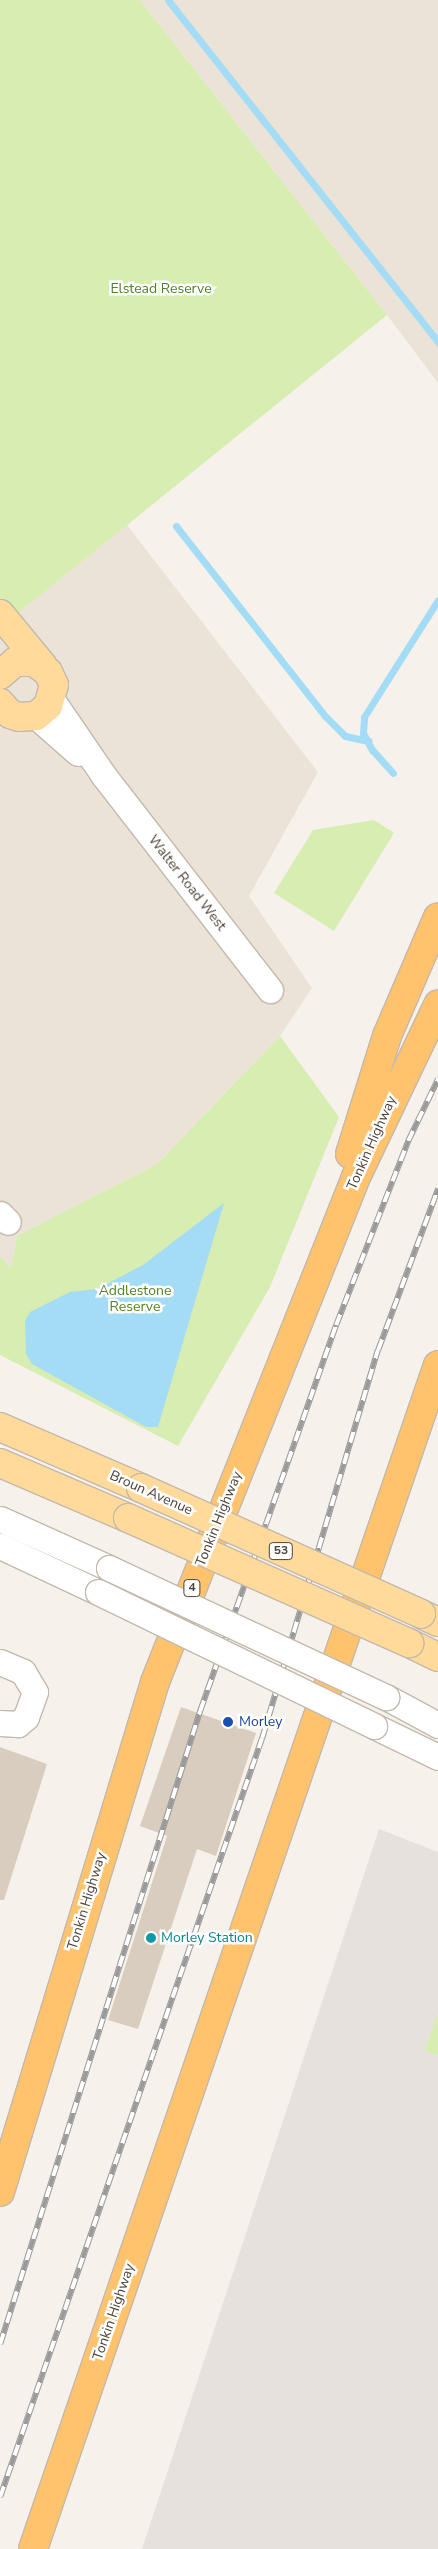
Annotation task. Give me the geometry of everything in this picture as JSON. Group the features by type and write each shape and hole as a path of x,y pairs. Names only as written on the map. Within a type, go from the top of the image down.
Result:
{"highway":[{"path":"294,1330 387,1036 438,917"},
{"name":"Tonkin Highway","path":"0,2192 155,1682 356,1177 438,1005"},
{"name":"Tonkin Highway","path":"33,2549 438,1365"}],"main road":[{"path":"0,614 43,666 54,685 21,712"},
{"path":"0,675 15,662 24,660 43,666"},
{"name":"Broun Avenue","path":"0,1427 430,1618"},
{"name":"53","path":"0,1463 128,1518 438,1657"}],"street":[{"name":"Walter Road West","path":"21,712 104,776 270,990"},
{"path":"0,1519 110,1568 386,1697 438,1725"},
{"path":"0,1546 438,1757"},
{"path":"0,1662 23,1672 34,1692 26,1717 18,1724 0,1723"}],"shaded area":[{"path":"140,0 438,0 438,383 387,315"},
{"path":"127,525 318,772 249,896 312,988 280,1036 157,1164 17,1236 11,1268 0,1256 0,602 13,617"},
{"path":"379,1829 438,1852 438,2014 424,2050 438,2056 438,2549 142,2549"}],"green space":[{"name":"Elstead Reserve","path":"0,0 140,0 387,315 12,618 0,602"},
{"path":"374,820 394,833 334,931 274,893 313,830"},
{"name":"Addlestone Reserve","path":"280,1036 339,1117 270,1287 178,1446 0,1355 0,1256 11,1268 17,1236 157,1164"},
{"path":"438,2014 438,2056 424,2050"}],"water":[{"path":"224,1203 158,1427 146,1427 32,1364 26,1354 25,1321 30,1312 70,1292 97,1289 143,1265"}],"building":[{"name":"Morley Station","path":"181,1707 256,1733 216,1856 197,1849 138,2029 108,2020 167,1836 140,1826"},
{"path":"0,1747 47,1764 4,1900 0,1900"}],"waterway":[{"path":"168,0 438,342"},
{"path":"176,526 325,716 345,736 368,741"},
{"path":"393,773 372,750 363,733 364,717 438,600"}],"railway":[{"path":"0,2344 200,1711 336,1325 408,1141 438,1079"},
{"path":"0,2497 262,1738 378,1350 438,1189"}],"place":[{"name":"Morley","path":"228,1722"},
{"name":"Morley Station","path":"151,1938"}]}
